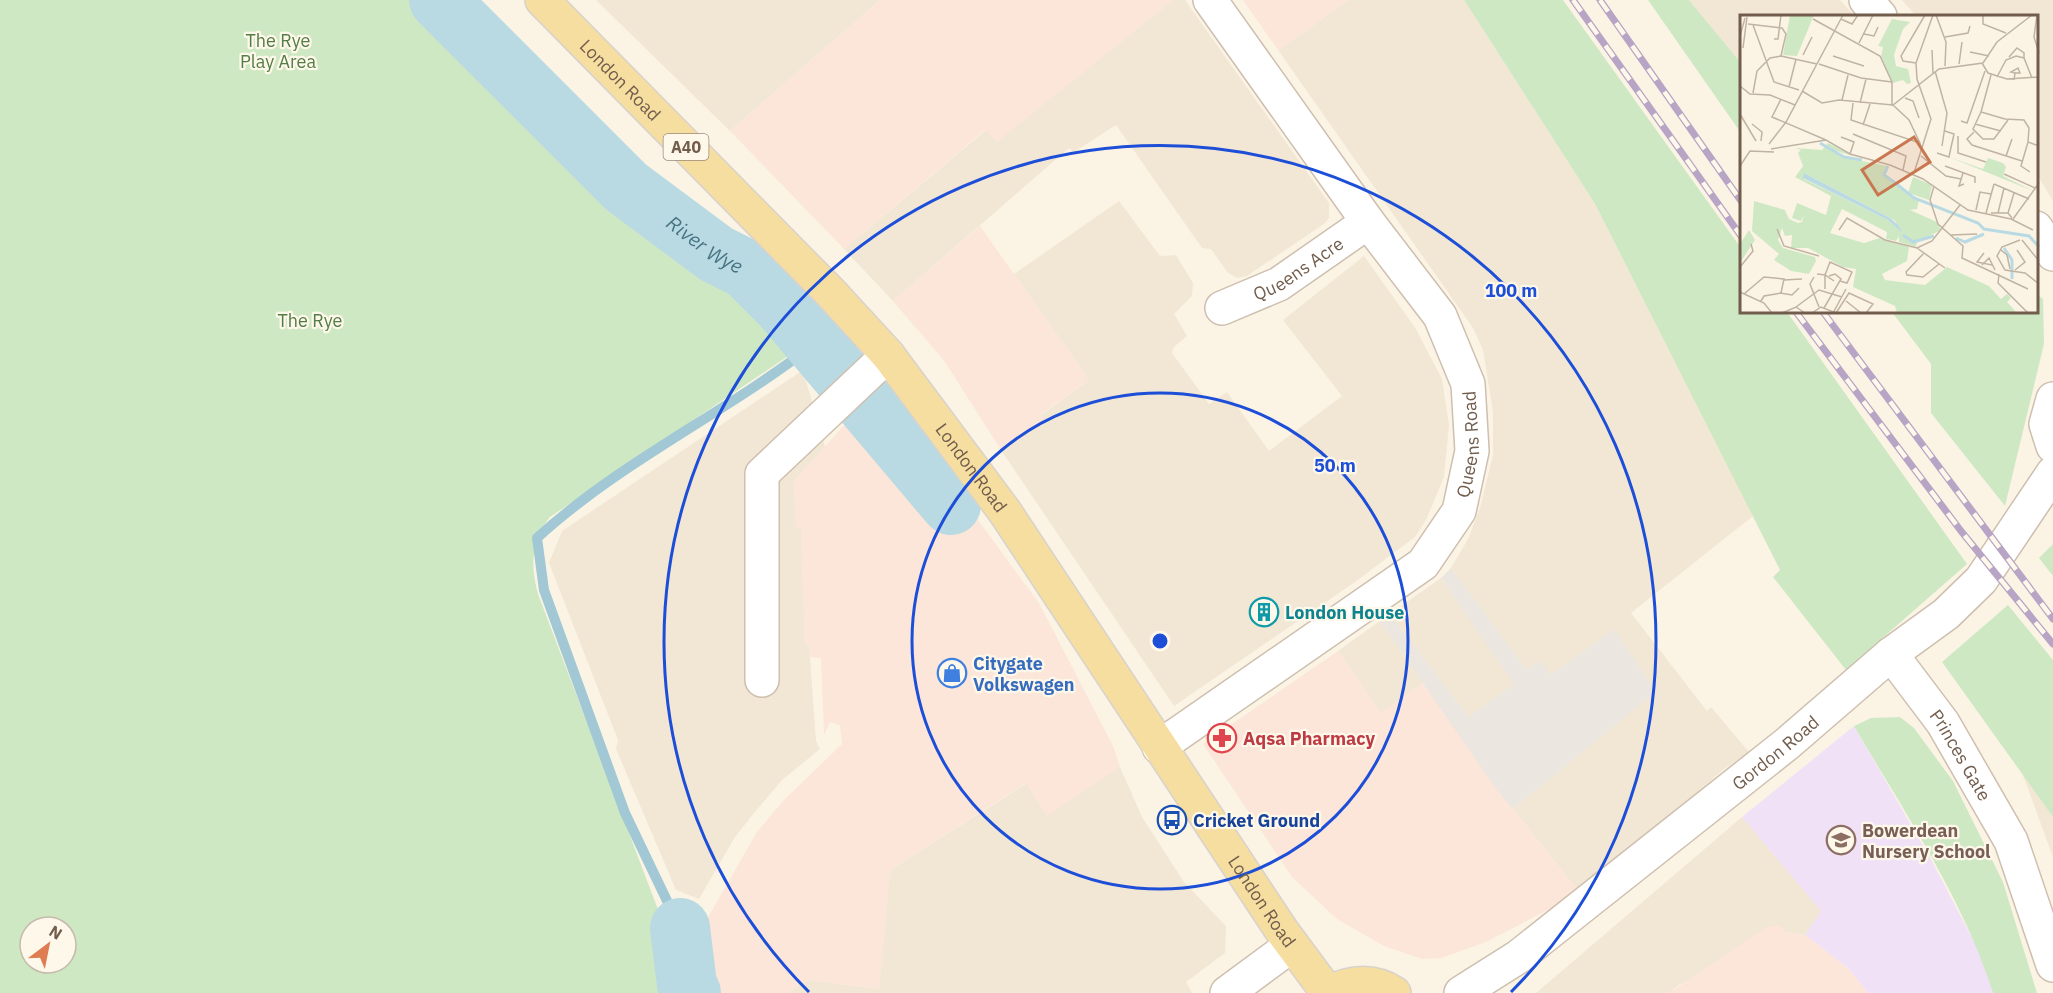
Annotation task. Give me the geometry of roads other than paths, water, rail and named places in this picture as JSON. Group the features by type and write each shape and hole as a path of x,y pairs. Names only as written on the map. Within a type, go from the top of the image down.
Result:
{"main road":[{"name":"London Road","path":"542,0 831,293 888,355 1005,512 1159,747 1292,945 1328,993 1345,985 1365,983 1384,987 1394,993"}],"street":[{"name":"Queens Road","path":"1159,747 1423,564 1459,511 1472,451 1468,384 1440,316 1368,222 1210,0"},
{"path":"1866,0 1879,15"},
{"name":"Queens Acre","path":"1222,308 1280,284 1368,222"},
{"path":"2038,230 2053,254"},
{"path":"762,681 762,474 888,355"},
{"path":"2053,399 2046,424 2053,446"},
{"name":"Gordon Road","path":"1461,993 1518,957 1637,865 1788,743 1891,654 1946,614 1981,580 2053,473"},
{"name":"Princes Gate","path":"1891,654 1943,723 2011,841 2053,965"},
{"path":"1227,993 1292,945"}],"waterway":[{"name":"River Wye","path":"439,0 626,187 716,254 746,269 782,305 951,505"},
{"path":"680,928 625,813 544,590 537,538 603,485 744,394 813,345"},
{"name":"River Wye","path":"680,928 687,985 691,993"}],"railway":[{"path":"1573,0 1740,235"},
{"path":"1600,0 1740,200"},
{"path":"1798,314 1961,531 2053,644"},
{"path":"1824,314 2053,619"}],"place":[{"name":"London House","path":"1264,612"},
{"name":"Citygate Volkswagen","path":"952,673"},
{"name":"Aqsa Pharmacy","path":"1222,738"},
{"name":"Cricket Ground","path":"1172,820"},
{"name":"Bowerdean Nursery School","path":"1841,840"}],"park label":[{"name":"The Rye Play Area","path":"278,50"},
{"name":"The Rye","path":"310,320"}]}
